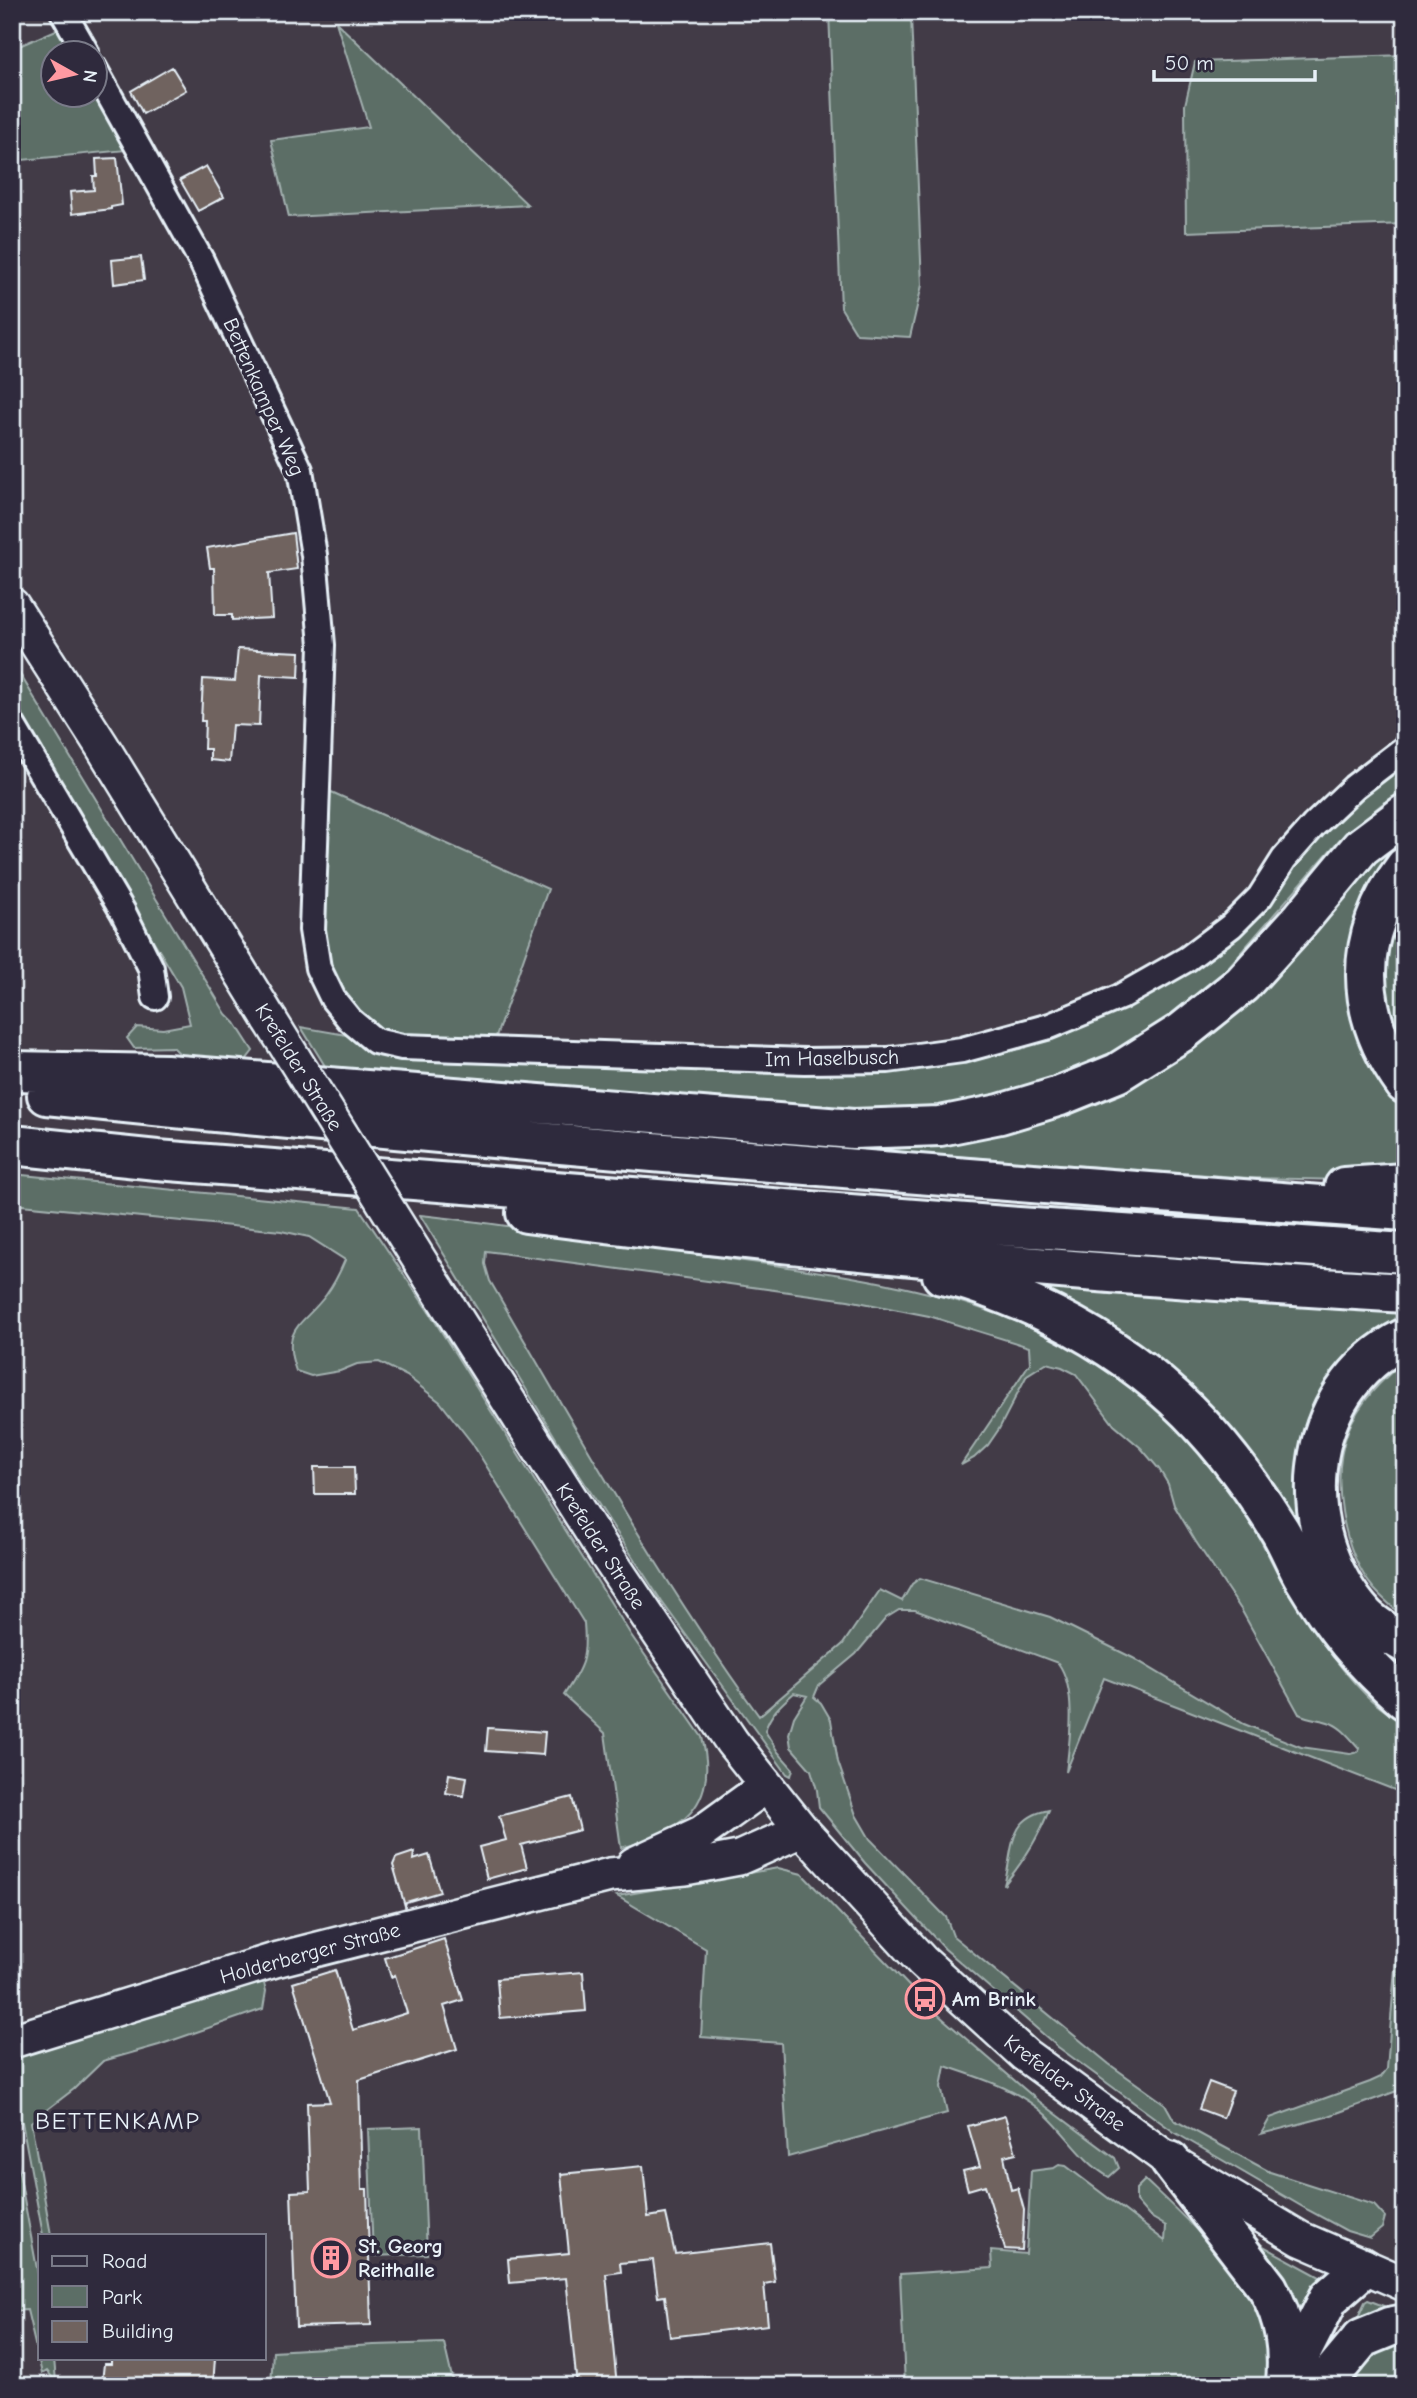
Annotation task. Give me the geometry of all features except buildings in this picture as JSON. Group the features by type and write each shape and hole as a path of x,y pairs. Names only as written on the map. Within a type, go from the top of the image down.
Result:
{"highway":[{"path":"12,1071 166,1074 853,1129 940,1126 1000,1114 1060,1096 1117,1073 1182,1032 1242,984 1302,918 1360,847 1405,814"},
{"path":"1405,867 1391,885 1374,923 1366,962 1367,1002 1379,1042 1405,1084"},
{"path":"12,1091 288,1120 1125,1191 1405,1211"},
{"path":"12,1145 157,1160 1018,1227 1405,1253"},
{"path":"157,1160 509,1211 847,1251 1251,1284 1405,1293"},
{"path":"1125,1191 1239,1186 1349,1187 1405,1183"},
{"path":"664,1231 777,1254 896,1267 954,1277 1018,1299 1075,1325 1136,1364 1177,1399 1221,1444 1281,1532 1303,1576 1332,1623 1370,1670 1405,1700"},
{"path":"1405,1338 1386,1348 1356,1374 1333,1411 1317,1452 1314,1495 1323,1540 1340,1582 1367,1618 1405,1643"},
{"path":"1170,2161 1268,2288 1285,2329 1288,2364 1301,2385"},
{"path":"1301,2385 1329,2298 1363,2268"},
{"path":"1301,2385 1363,2338 1405,2323"}],"main road":[{"name":"Krefelder Straße","path":"12,605 607,1556 732,1742 802,1830 922,1961 1025,2055 1170,2161 1301,2238 1363,2268 1405,2284"},
{"name":"Holderberger Straße","path":"610,1875 701,1833 766,1786"},
{"name":"Holderberger Straße","path":"12,2041 275,1960 610,1875 685,1868 739,1858 802,1830"}],"street":[{"path":"63,12 78,38"},
{"name":"Bettenkamper Weg","path":"108,93 201,260 300,470 314,555 322,645 315,841"},
{"path":"12,724 123,912 151,968 155,997"},
{"name":"Im Haselbusch","path":"315,841 312,930 318,968 342,1010 375,1041 402,1047 805,1061 888,1060 962,1050 1050,1026 1120,997 1187,959 1231,926 1260,897 1284,859 1314,825 1354,788 1405,748"}],"green space":[{"path":"829,12 909,12 911,16 922,285 910,337 857,334 841,308"},
{"path":"336,22 528,205 289,217 271,140 369,127"},
{"path":"70,24 78,38 38,38 38,108 108,108 108,101 127,150 12,161 12,49"},
{"path":"1405,55 1405,224 1186,232 1185,105 1195,62"},
{"path":"12,661 226,1014 253,1051 242,1065 185,1059 173,1047 134,1048 127,1038 137,1027 163,1029 190,1024 181,987 12,705"},
{"path":"1405,756 1405,789 1382,804 1339,840 1223,973 1183,1008 1116,1052 1064,1075 985,1101 924,1109 862,1112 330,1074 301,1027 352,1036 923,1064 1175,975 1306,843"},
{"path":"327,790 548,889 494,1042 403,1039 377,1032 338,994 318,931"},
{"path":"1405,824 1405,850 1365,920 1405,1098 1405,1175 1347,1180 1249,1178 871,1150 872,1142 934,1146 935,1135 1123,1080"},
{"path":"1405,903 1405,1052 1390,1008 1386,966 1398,918"},
{"path":"12,1174 359,1208 431,1315 631,1635 702,1737 706,1761 705,1781 700,1798 691,1812 662,1834 621,1848 605,1733 564,1695 576,1676 584,1654 584,1623 472,1443 440,1402 407,1376 379,1362 357,1364 340,1371 311,1376 296,1371 292,1356 292,1336 329,1291 345,1260 309,1237 281,1231 12,1204"},
{"path":"420,1215 814,1271 881,1282 947,1298 1011,1319 1071,1347 1128,1384 1180,1431 1239,1503 1280,1577 1331,1654 1367,1696 1405,1725 1405,1794 1104,1678 1066,1772 1070,1700 1068,1686 1058,1663 915,1610 899,1610 886,1618 856,1654 819,1685 814,1697 831,1720 838,1762 856,1815 870,1839 946,1917 953,1936 1109,2064 1165,2104 1174,2120 1270,2172 1374,2205 1385,2217 1382,2228 1370,2238 1347,2231 1174,2132 1058,2047 945,1949 865,1863 819,1807 811,1770 791,1747 789,1734 794,1717 807,1696 794,1693 776,1710 765,1731 793,1769 791,1776 662,1602 560,1445","holes":["486,1251 848,1300 929,1316 1029,1347 1030,1363 961,1465 974,1458 988,1445 1027,1375 1046,1363 1076,1374 1114,1425 1141,1448 1159,1469 1168,1484 1174,1505 1242,1611 1299,1714 1337,1726 1359,1748 1358,1752 1350,1754 1301,1747 1244,1724 1133,1658 1050,1617 920,1578 912,1584 902,1601 880,1590 843,1644 759,1716 687,1611 587,1447 490,1281 485,1264"]},
{"path":"1012,1286 1248,1304 1405,1312 1405,1323 1306,1496 1405,1655 1405,1690 1257,1480"},
{"path":"1405,1360 1405,1619 1374,1589 1354,1555 1342,1513 1340,1470 1348,1431 1358,1410 1372,1392"},
{"path":"1049,1810 1030,1849 1004,1885 1011,1848 1019,1828 1035,1814"},
{"path":"1405,1843 1405,2088 1326,2117 1261,2134 1270,2118 1370,2082 1381,2077 1387,2069"},
{"path":"778,1868 802,1874 927,2005 1036,2099 1115,2158 1119,2168 1109,2177 1084,2157 1035,2106 999,2085 945,2066 941,2087 947,2113 788,2157 781,2043 701,2037 706,1949 617,1896"},
{"path":"252,1982 264,1983 266,1991 263,2009 103,2061 74,2089 31,2122 51,2234 43,2234 22,2122 12,2120 12,2053"},
{"path":"422,2127 427,2254 373,2256 368,2129"},
{"path":"12,2134 38,2274 38,2357 27,2310 12,2311"},
{"path":"1066,2166 1165,2241 1166,2226 1149,2216 1136,2201 1136,2189 1145,2180 1201,2234 1238,2277 1264,2322 1271,2344 1271,2355 1264,2386 905,2386 900,2274 992,2268 991,2251 1026,2254 1031,2171"},
{"path":"1243,2235 1320,2277 1322,2281 1300,2330"},
{"path":"1368,2300 1397,2311 1351,2332 1365,2302"},
{"path":"1405,2342 1405,2386 1338,2386 1377,2354"},
{"path":"444,2343 454,2386 271,2386 273,2351"},
{"path":"39,2360 54,2360 56,2382 47,2371 42,2374"}],"place":[{"name":"Am Brink","path":"925,1999"},
{"name":"St. Georg Reithalle","path":"331,2258"}],"district":[{"name":"BETTENKAMP","path":"118,2121"}]}
